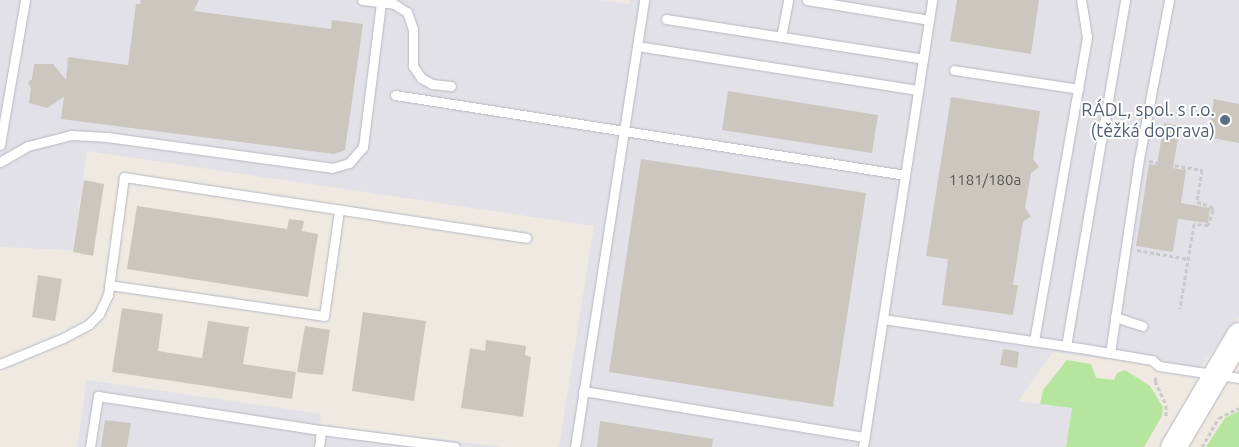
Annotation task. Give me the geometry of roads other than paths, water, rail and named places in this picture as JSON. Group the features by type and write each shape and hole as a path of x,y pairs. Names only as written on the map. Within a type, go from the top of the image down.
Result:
{"main road":[{"path":"1193,447 1233,374 1239,334"},
{"path":"1173,447 1233,374"}],"lane":[{"path":"0,145 25,0"},
{"path":"362,0 394,4 411,18 413,66 422,78 432,84 451,86"},
{"path":"575,447 644,0"},
{"path":"782,37 788,0"},
{"path":"807,0 929,20"},
{"path":"863,447 932,0"},
{"path":"1034,342 1087,37 1080,0"},
{"path":"1066,346 1125,0"},
{"path":"1110,354 1139,159 1168,0"},
{"path":"0,162 28,146 71,135 107,137 332,168 349,163 363,147 381,2"},
{"path":"666,19 923,59"},
{"path":"637,46 918,90"},
{"path":"954,70 1079,89"},
{"path":"395,95 905,175"},
{"path":"0,364 89,324 99,314 109,285 124,177 526,238"},
{"path":"109,285 324,316 339,210"},
{"path":"1115,318 1143,326"},
{"path":"883,319 1152,360 1158,366 1233,374"},
{"path":"584,391 864,437"},
{"path":"90,447 98,396 321,430 454,447"},
{"path":"319,447 321,430"}],"place":[{"name":"RÁDL, spol. s r.o. (těžká doprava)","path":"1225,120"}]}
